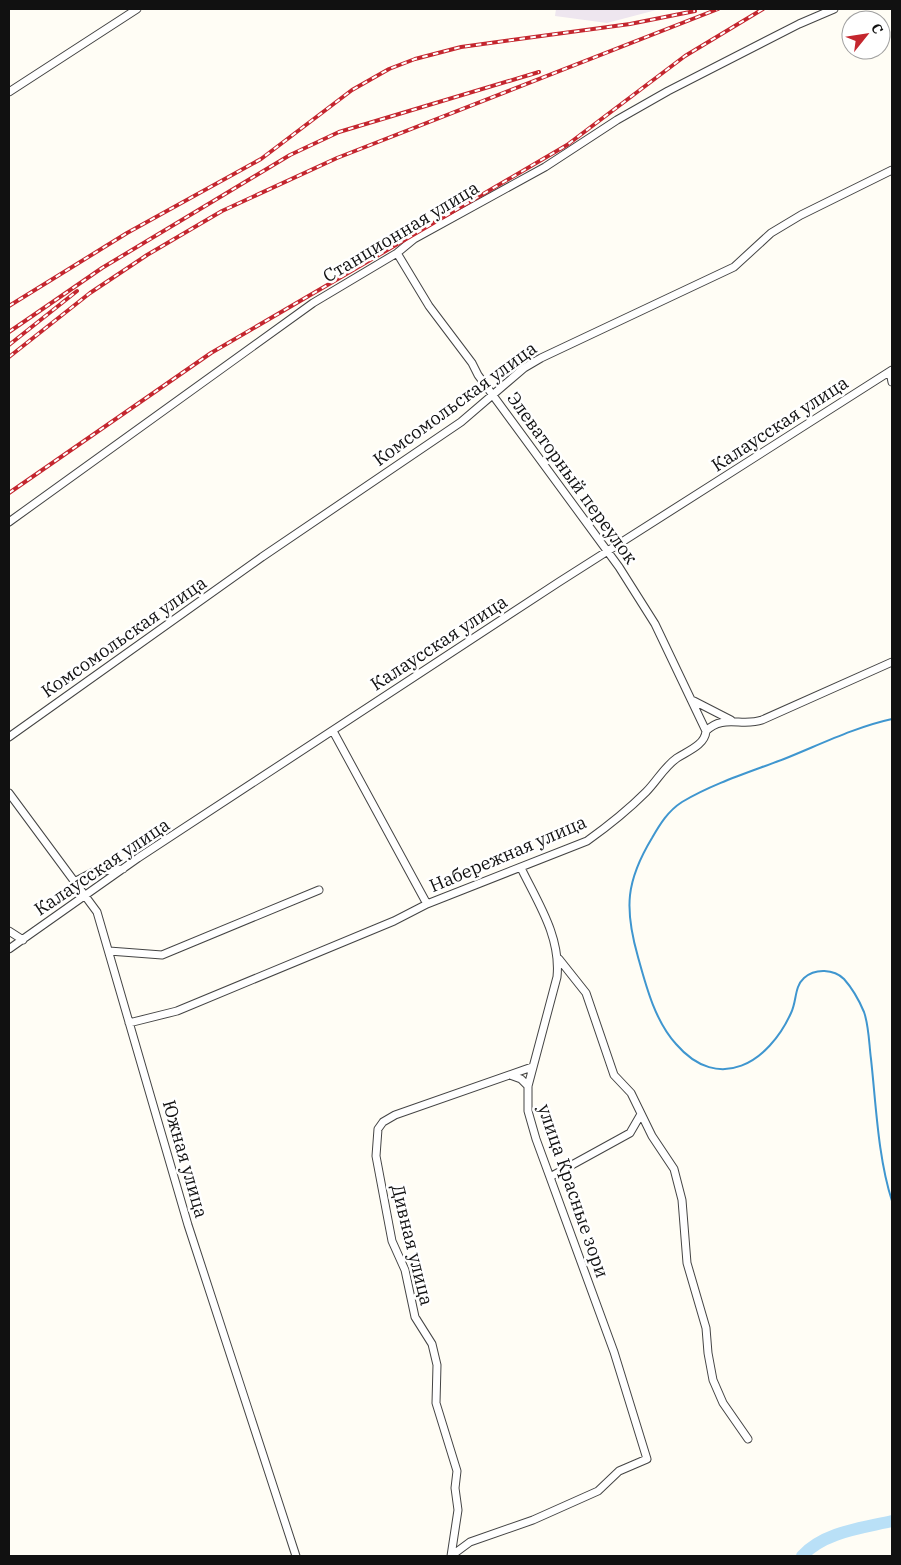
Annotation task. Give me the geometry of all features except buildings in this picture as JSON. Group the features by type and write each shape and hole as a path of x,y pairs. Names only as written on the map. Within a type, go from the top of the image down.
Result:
{"street":[{"path":"9,92 137,9"},
{"name":"Станционная улица","path":"9,522 313,303 397,253 414,239 545,167 617,120 799,24 834,9"},
{"name":"Комсомольская улица","path":"9,737 262,557 461,422 524,368 541,358 734,267 771,233 801,215 892,170"},
{"name":"Элеваторный переулок","path":"397,253 429,306 609,551 654,624 706,731"},
{"path":"891,371 892,382"},
{"name":"Калаусская улица","path":"9,949 123,869 559,582 891,371"},
{"name":"Набережная улица","path":"129,1023 177,1011 394,921 427,904 587,841 608,826 648,790 668,765 701,743 706,738 706,731 718,722 753,723 762,720 892,662"},
{"path":"693,701 733,721"},
{"path":"333,731 427,904"},
{"name":"Южная улица","path":"9,793 76,881 97,912 188,1226 297,1555"},
{"name":"улица Красные зори","path":"451,1556 470,1542 533,1520 598,1491 619,1471 647,1458 614,1352 530,1119 528,1086 558,977 559,959 554,937 521,868"},
{"path":"76,881 95,871 123,869"},
{"path":"109,951 162,955 320,890"},
{"path":"9,932 22,940"},
{"path":"559,959 586,993 614,1075 631,1093 677,1177 682,1200 685,1251 706,1328 713,1380 723,1403 748,1439"},
{"name":"Дивная улица","path":"451,1556 458,1510 457,1471 436,1403 437,1365 432,1344 415,1317 405,1270 392,1241 376,1156 377,1133 383,1122 395,1115 532,1067"},
{"path":"510,1075 521,1079 528,1086"},
{"path":"550,1177 630,1133 641,1114"}],"shaded area":[{"path":"556,9 660,9 607,23 555,16"}],"waterway":[{"path":"892,719 851,731 732,778 682,802 661,823 643,853 632,882 629,909 638,957 648,991 662,1025 676,1044 692,1059 709,1067 725,1069 741,1066 756,1058 770,1046 782,1030 793,1008 797,990 801,982 808,975 824,971 835,973 844,979 860,1003 867,1023 878,1131 887,1184 892,1201"},
{"path":"802,1556 821,1541 832,1536 892,1521"}],"railway":[{"path":"9,357 90,293 147,255 222,211 337,158 718,9"},
{"path":"9,493 211,353 567,145 685,56 763,9"},
{"path":"9,306 127,233 261,159 352,90 389,69 415,59 461,47 630,24 695,11"},
{"path":"9,332 102,268 290,155 339,132 539,72"},
{"path":"9,345 77,291"}]}
